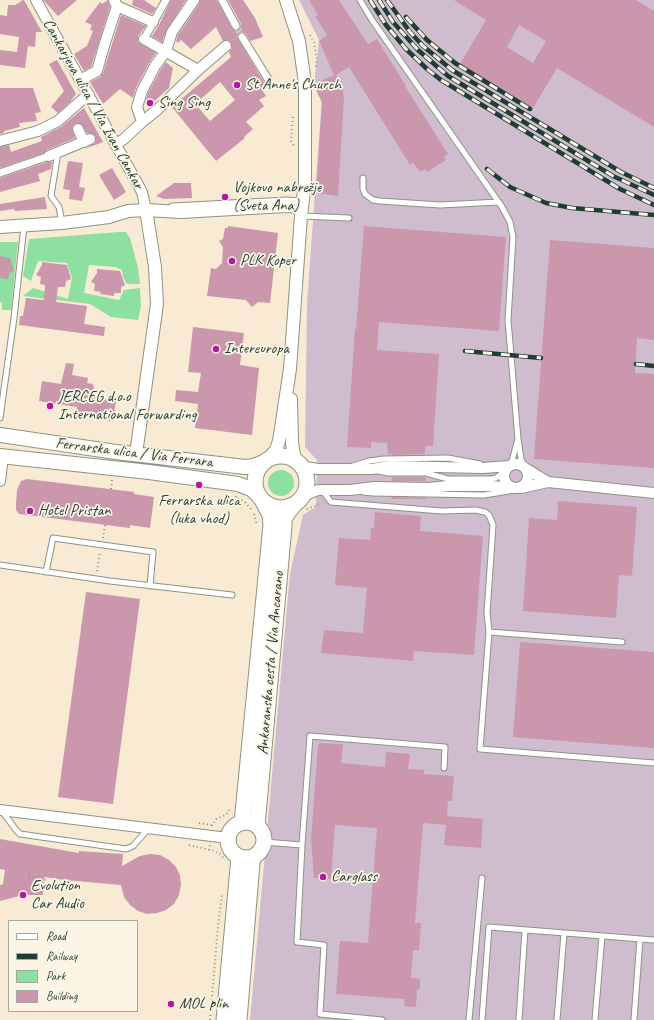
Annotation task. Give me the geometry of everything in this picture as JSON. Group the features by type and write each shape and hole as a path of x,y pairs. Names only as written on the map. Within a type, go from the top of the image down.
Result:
{"main road":[{"name":"Ferrarska ulica / Via Ferrara","path":"0,435 136,454 246,467 254,466 266,461"},
{"name":"Ferrarska ulica / Via Ferrara","path":"2,456 149,472 238,484 250,489 261,498"},
{"path":"278,456 287,456 298,462 306,473 307,482 306,490 302,498 288,507 279,508 271,506 261,498 255,487 255,478 257,470 266,461 270,458 278,456"},
{"name":"Ankaranska cesta / Via Ancarano","path":"242,823 271,525 270,515 261,498"},
{"name":"Ankaranska cesta / Via Ancarano","path":"257,826 284,519 296,503"},
{"path":"239,1020 252,863 240,858 235,855 229,847 228,838 231,830 238,824 252,823 257,826 262,833 264,842 261,850 240,858"},
{"path":"224,1020 240,858"}],"street":[{"name":"Cankarjeva ulica / Via Ivan Cankar","path":"36,0 142,192 146,210"},
{"path":"166,0 144,40 198,70"},
{"path":"142,122 137,107 144,85 166,51 172,32 194,0"},
{"path":"222,0 236,26"},
{"path":"266,461 276,450 279,442 290,369 305,182 305,84 299,41 286,0"},
{"path":"80,80 97,71 116,3 153,22"},
{"path":"242,37 268,79"},
{"path":"116,144 124,139 157,110 198,70 226,46"},
{"path":"0,141 38,131 58,121 83,99 89,96"},
{"path":"0,173 89,139 78,130"},
{"path":"0,227 62,223 109,217 128,211 146,210 181,212 286,206 302,208"},
{"path":"136,454 157,304 155,268 146,210"},
{"path":"290,369 292,444 294,455 298,462 305,467 372,470 390,466 506,469 517,464 548,482"},
{"name":"Ferrarska ulica / Via Ferrara","path":"0,481 2,456"},
{"path":"506,469 504,480 506,484 517,488 524,486 528,478 527,470 524,467"},
{"path":"296,503 306,495 318,490 350,490 374,487 428,488 448,486 491,486 517,488 548,482 654,493"},
{"path":"1,810 228,838"}],"lane":[{"path":"360,0 377,27 499,202 510,222 513,237 508,320 518,439 521,459 524,467"},
{"path":"53,154 51,196 59,207 62,223"},
{"path":"363,178 363,189 365,194 373,200 380,202 440,206 499,202"},
{"path":"302,208 349,218"},
{"path":"0,418 14,318 24,226"},
{"path":"372,470 388,473 426,473 448,479 496,478 512,461 518,439"},
{"path":"344,469 369,461 391,458 448,458 494,468"},
{"path":"321,490 331,502 441,511 480,510 489,515 493,525 493,532 480,749 654,763"},
{"path":"46,572 53,538 153,552 150,586"},
{"path":"0,565 150,586 232,595"},
{"path":"488,632 622,642"},
{"path":"382,1020 320,1014 324,944 296,942 310,736 445,747 444,768"},
{"path":"1,810 20,834 126,849 132,846 148,828"},
{"path":"264,842 302,845"},
{"path":"469,1020 482,878"},
{"path":"482,1020 490,927 654,940"},
{"path":"519,1020 525,930"},
{"path":"557,1020 564,933"},
{"path":"595,1020 602,936"},
{"path":"634,1020 640,939"}],"path":[{"path":"236,498 244,501 252,509 258,528"},
{"path":"199,823 212,825 216,819 226,814 231,806"},
{"path":"189,845 214,851 225,858 240,858"},
{"path":"29,874 28,877 48,880"},
{"path":"210,1020 222,891"}],"shaded area":[{"path":"299,0 654,0 654,1020 250,1020 290,574 303,515 316,507 317,460 305,447 307,303 322,97 319,97 314,84 319,40"}],"green space":[{"path":"126,232 130,238 138,268 140,284 127,284 123,277 122,270 115,267 89,265 84,293 119,300 124,290 140,288 141,306 138,320 111,317 90,304 23,296 33,288 68,299 72,278 67,263 38,261 31,281 23,276 29,239"},
{"path":"0,242 18,242 11,310 2,310 2,303 0,302"},
{"path":"281,470 290,474 294,483 290,492 281,496 272,492 268,483 272,474"}],"building":[{"path":"23,0 42,32 36,32 35,47 28,46 25,68 0,65 0,50 17,52 19,37 0,34 0,15 7,16 8,5 15,5"},
{"path":"43,0 77,0 58,16"},
{"path":"108,0 110,7 91,67 84,71 74,54 87,46 93,31 90,30 92,25 85,22 100,2 102,4"},
{"path":"133,0 144,0 156,8 152,14 132,5"},
{"path":"171,0 186,0 167,29 162,42 152,36"},
{"path":"200,0 217,0 232,28 236,31 240,29 241,24 228,0 243,0 255,18 263,37 250,41 246,34 242,32 239,33 237,37 264,82 267,84 261,88 266,96 259,100 264,106 246,122 253,129 244,137 245,138 216,161 172,107 231,57 229,52 232,48 231,42 228,40 223,41 216,27 191,49 181,40 178,43 176,41 178,35 199,4","holes":["220,82 235,100 210,121 195,104"]},
{"path":"309,0 339,0 368,44 377,39 448,154 444,156 446,160 427,172 425,169 420,172 413,162 410,165 349,67 336,75 342,87 344,98 338,196 316,193 322,103 314,84 334,75 319,41 327,35 315,16 318,15"},
{"path":"454,0 636,0 654,11 654,127 557,68 533,108 460,64 486,20","holes":["519,25 546,41 533,63 507,47"]},
{"path":"121,15 146,26 138,36 138,42 156,53 136,88 133,98 120,89 103,104 90,82 100,77 103,73"},
{"path":"57,60 76,94 58,113 51,107 64,91 49,64"},
{"path":"166,62 173,68 169,88 149,106 145,103 148,93"},
{"path":"0,88 33,88 41,112 35,113 37,121 19,123 20,127 4,131 4,133 0,134"},
{"path":"84,108 103,142 85,149 95,143 96,137 91,133 87,133 81,124 76,123 73,125 72,129 75,138 47,150 44,153 0,168 0,147 9,145 11,152 42,141 41,137 62,126"},
{"path":"68,161 83,163 79,187 85,188 82,201 69,199 70,190 63,189"},
{"path":"47,162 52,162 51,169 38,174 40,181 0,192 0,178"},
{"path":"112,168 126,192 114,200 99,175"},
{"path":"174,183 191,183 192,198 164,199 156,196"},
{"path":"45,197 47,209 15,211 14,209 0,211 0,204"},
{"path":"228,226 278,233 270,303 258,302 252,307 246,300 207,296 211,268 216,269 222,263 223,247 219,241 223,239 225,228 228,228"},
{"path":"364,226 506,237 499,331 379,322 377,350 439,354 433,446 425,446 425,454 388,454 387,443 371,442 371,448 347,447"},
{"path":"550,240 654,248 654,340 637,338 635,373 654,374 654,468 534,459"},
{"path":"0,256 10,258 14,271 9,273 8,279 0,278"},
{"path":"42,262 67,265 71,279 66,281 65,287 58,287 56,302 87,306 84,324 105,327 104,336 19,325 20,316 23,316 26,298 44,300 45,285 40,284 41,277 36,275 42,265"},
{"path":"97,269 120,271 125,285 121,287 121,293 114,293 114,296 100,294 101,292 94,291 95,284 91,282 97,273"},
{"path":"193,327 244,333 240,365 259,368 252,435 195,428 198,404 175,401 176,390 198,392 201,373 188,372"},
{"path":"66,363 74,364 72,375 88,378 87,383 93,384 94,389 90,397 116,401 113,421 76,415 77,407 39,401 42,381 61,384"},
{"path":"392,477 425,477 426,481 392,481"},
{"path":"27,479 134,492 134,494 154,497 150,528 130,525 130,528 19,514 16,510 17,490 21,481"},
{"path":"392,497 426,498 426,499 392,499"},
{"path":"558,501 637,507 632,576 619,575 616,618 523,611 529,518 557,520"},
{"path":"375,512 421,516 420,531 483,536 474,655 414,651 413,661 321,653 324,630 363,633 367,588 335,585 339,538 370,540 371,528 374,528"},
{"path":"86,592 140,599 113,804 58,797"},
{"path":"520,642 654,652 654,748 513,737"},
{"path":"321,743 343,744 341,763 385,767 386,752 410,754 408,769 424,770 424,774 454,776 452,801 448,801 447,816 483,819 481,848 444,845 446,825 423,823 415,923 421,923 419,950 413,950 411,978 420,979 420,989 417,989 416,1007 404,1006 405,999 336,994 340,941 368,943 377,828 335,825 331,879 314,878 311,839 318,745"},
{"path":"0,839 79,853 79,851 123,854 122,866 140,856 150,854 160,855 169,860 176,867 180,875 181,885 179,895 174,904 166,910 147,914 138,911 130,905 124,897 121,885 44,877 43,895 23,895 0,901 0,885 3,884 5,870 0,869"}],"tunnel":[{"path":"236,26 242,37"}],"railway":[{"path":"370,0 386,25 406,49 441,80 620,189 654,205"},
{"path":"379,0 393,22 418,50 448,76 613,176 654,195"},
{"path":"387,0 410,32 423,46 452,70 621,172 654,188"},
{"path":"406,17 427,40 455,63 530,109"},
{"path":"487,169 510,187 546,203 572,208 654,215"},
{"path":"465,351 541,358"},
{"path":"636,364 654,366"}],"place":[{"name":"St Anne's Church","path":"237,85"},
{"name":"Sing Sing","path":"150,103"},
{"name":"Vojkovo nabrežje (Sveta Ana)","path":"225,197"},
{"name":"PLK Koper","path":"232,261"},
{"name":"Intereuropa","path":"216,349"},
{"name":"JERCEG d.o.o International Forwarding","path":"50,406"},
{"name":"Ferrarska ulica (luka vhod)","path":"199,485"},
{"name":"Hotel Pristan","path":"30,511"},
{"name":"Carglass","path":"323,877"},
{"name":"Evolution Car Audio","path":"23,895"},
{"name":"MOL plin","path":"171,1004"}]}
